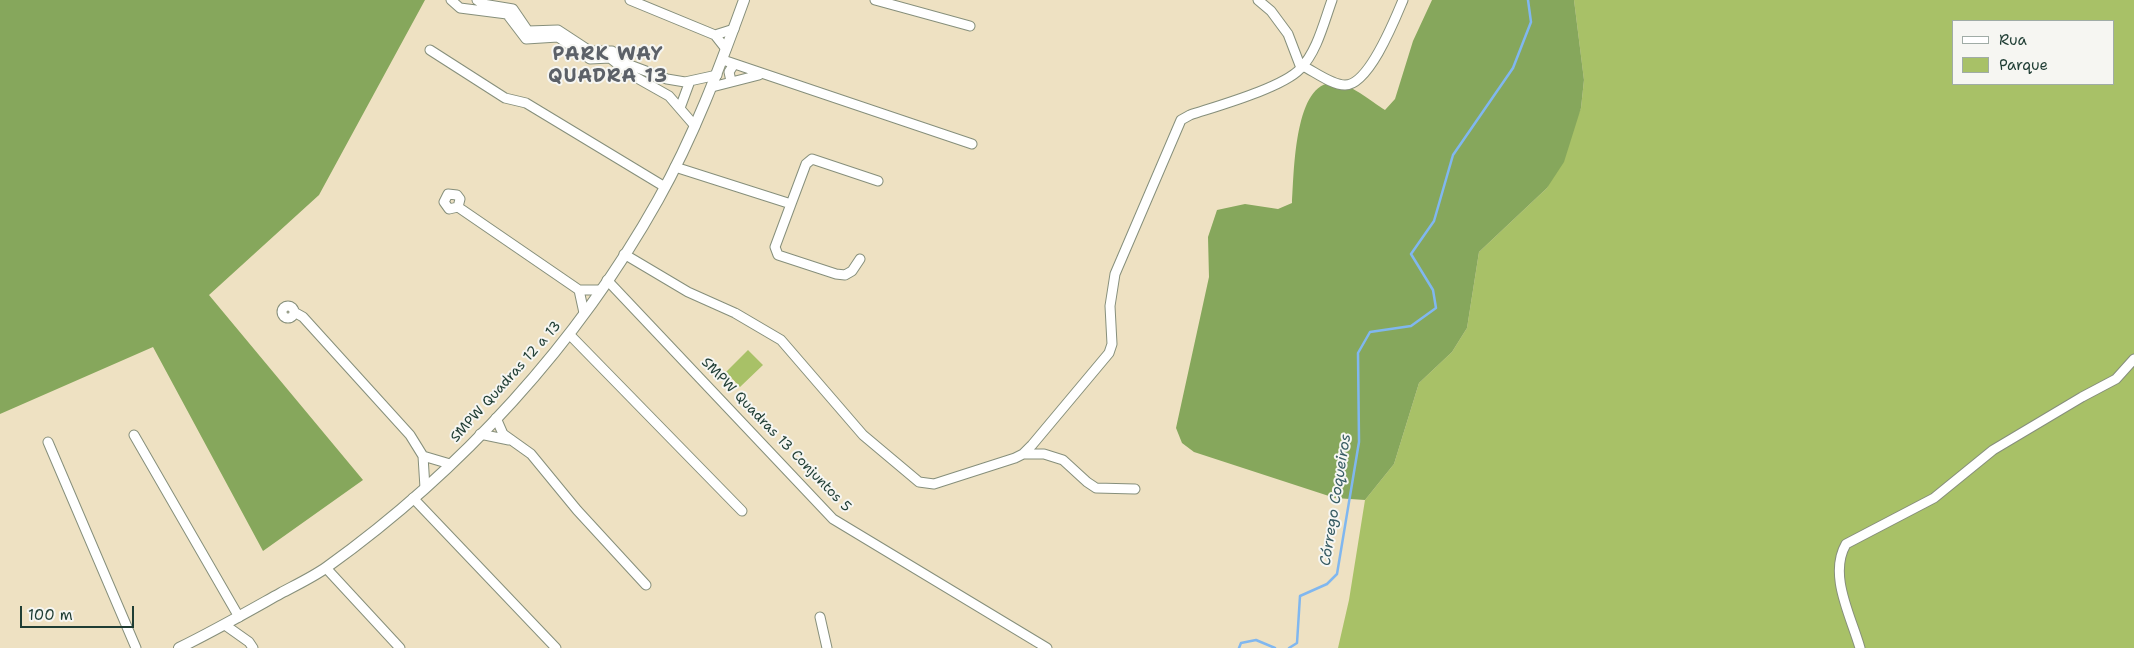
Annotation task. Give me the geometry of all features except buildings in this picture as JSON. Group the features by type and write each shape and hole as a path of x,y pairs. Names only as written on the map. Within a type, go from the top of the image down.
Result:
{"street":[{"path":"451,0 460,8 507,14 526,39 558,37 590,59 610,58 630,74 664,92 695,126"},
{"path":"477,0 483,4 513,9 528,32 558,30 590,51 612,51 623,62 654,75 672,80 690,81 717,75"},
{"path":"630,0 716,35 726,49"},
{"name":"SMPW Quadras 12 a 13","path":"179,648 225,625 326,568 425,488 496,418 569,334 601,290 665,187 712,87 744,0"},
{"path":"875,0 970,26"},
{"path":"1258,0 1271,11 1288,34 1302,67 1342,85 1355,82 1380,49 1403,0"},
{"path":"1023,454 1108,353 1112,344 1110,306 1115,274 1181,120 1190,115 1262,90 1290,76 1302,67 1323,27 1332,0"},
{"path":"716,35 734,28"},
{"path":"430,50 466,71 479,83 496,93 509,100 526,103 665,187"},
{"path":"723,60 762,75 972,144"},
{"path":"735,80 740,72 736,64"},
{"path":"712,87 762,75"},
{"path":"680,108 690,81"},
{"path":"860,259 852,271 840,275 778,255 775,247 806,164 812,159 878,181"},
{"path":"676,166 791,204"},
{"path":"458,208 579,290 601,290"},
{"path":"624,254 688,292 735,314 781,340 863,435 919,482 934,484 1023,454 1044,454 1063,460 1096,488 1135,489"},
{"name":"SMPW Quadras 13 Conjuntos 5","path":"607,280 833,519 1047,648"},
{"path":"579,290 584,313"},
{"path":"294,312 303,317 410,435 423,456 425,488"},
{"path":"569,334 742,512"},
{"path":"1860,648 1838,570 1840,555 1846,544 1934,498 1993,450 2116,379 2134,359"},
{"path":"496,418 498,426 509,440 531,454 577,510 646,585"},
{"path":"480,434 509,440"},
{"path":"134,435 240,616"},
{"path":"48,442 136,648"},
{"path":"423,456 450,464"},
{"path":"413,498 556,648"},
{"path":"326,568 400,648"},
{"path":"820,617 827,648"},
{"path":"225,625 249,642 253,648"}],"green space":[{"path":"0,0 425,0 319,195 209,295 363,480 263,551 153,347 0,414"},
{"path":"1432,0 1574,0 1584,80 1581,108 1564,162 1547,188 1479,252 1467,328 1452,352 1419,383 1394,464 1365,500 1335,498 1194,452 1182,443 1176,428 1209,277 1208,237 1217,210 1245,204 1278,209 1292,203 1298,134 1309,100 1318,88 1330,83 1337,83 1359,92 1385,110 1395,99 1413,41"},
{"path":"1574,0 2134,0 2134,648 1338,648 1349,600 1365,500 1394,464 1419,383 1452,352 1467,328 1479,252 1547,188 1581,108 1584,80"},
{"path":"748,350 763,365 740,387 726,372"}],"waterway":[{"name":"Córrego Coqueiros","path":"1289,648 1297,643 1300,596 1327,584 1337,574 1359,442 1358,353 1370,332 1411,326 1436,308 1433,290 1411,254 1434,221 1453,155 1513,68 1531,22 1528,0"},
{"name":"Córrego Coqueiros","path":"1239,648 1241,643 1256,640 1275,648"}],"district":[{"name":"PARK WAY QUADRA 13","path":"608,66"}]}
